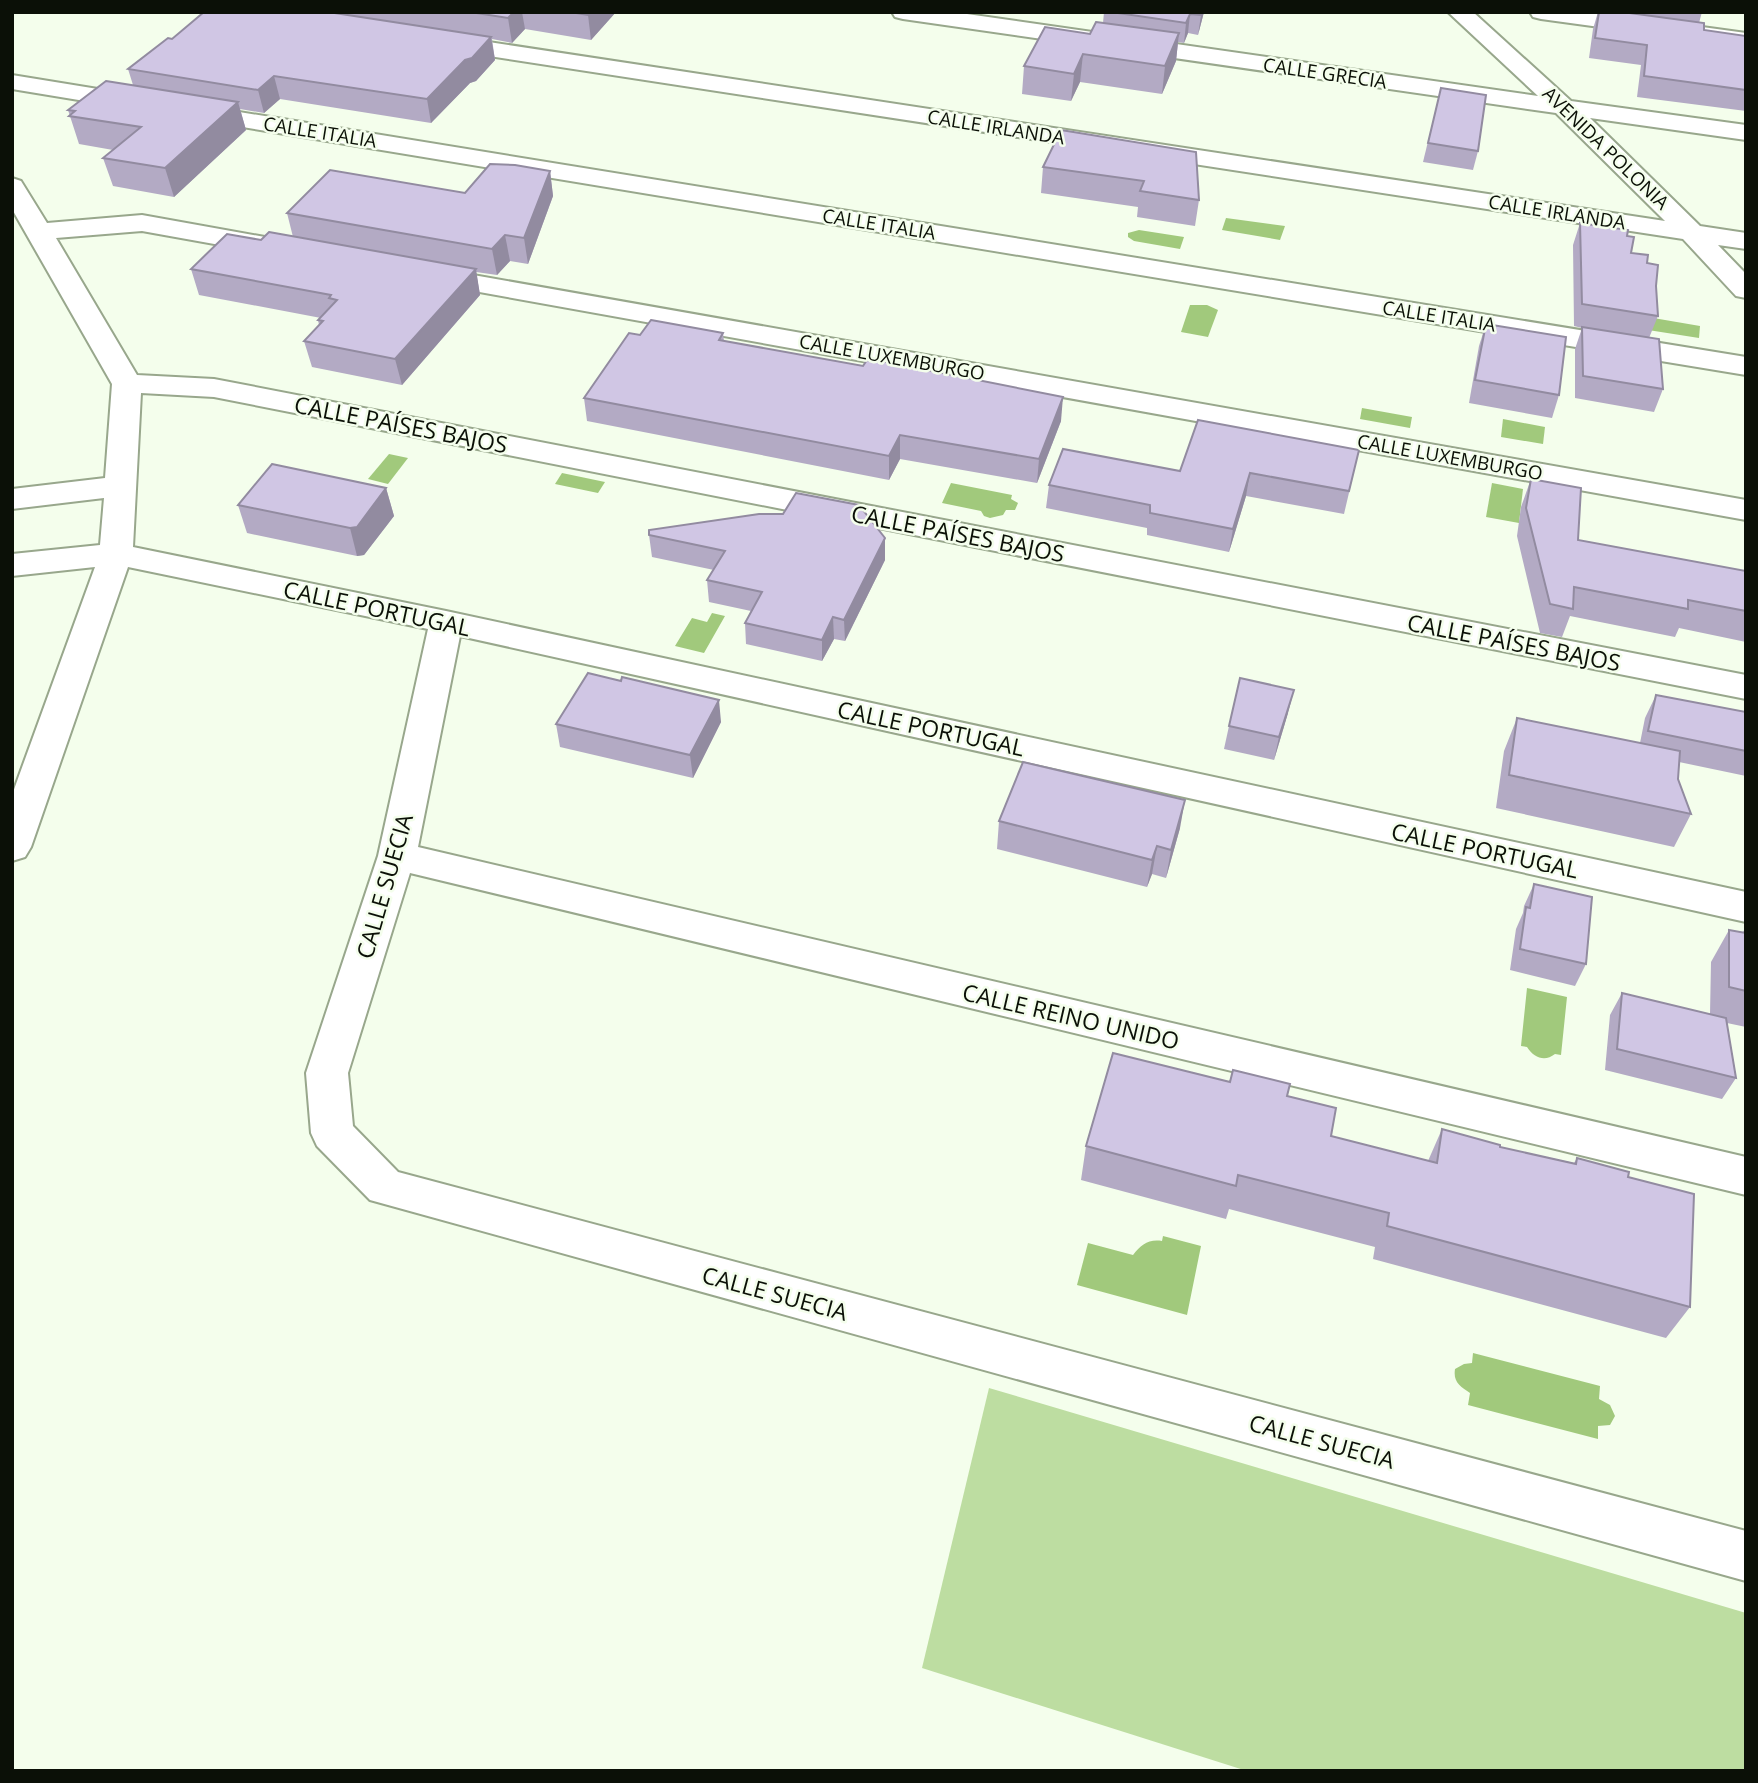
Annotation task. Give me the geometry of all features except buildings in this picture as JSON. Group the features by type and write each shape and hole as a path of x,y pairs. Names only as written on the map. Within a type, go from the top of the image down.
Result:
{"street":[{"name":"CALLE GRECIA","path":"903,12 1746,133"},
{"name":"AVENIDA POLONIA","path":"1459,12 1566,107 1693,233 1746,290"},
{"path":"1541,12 1746,40"},
{"name":"CALLE IRLANDA","path":"426,40 1746,241"},
{"name":"CALLE ITALIA","path":"12,82 1746,366"},
{"path":"12,186 127,384 116,554 12,847"},
{"path":"37,232 142,223 306,253"},
{"name":"CALLE LUXEMBURGO","path":"402,270 1746,510"},
{"name":"CALLE PAÍSES BAJOS","path":"127,384 214,388 1746,687"},
{"path":"12,499 120,486"},
{"name":"CALLE PORTUGAL","path":"12,565 116,554 446,622 1746,906"},
{"name":"CALLE SUECIA","path":"446,622 397,856 327,1073 332,1133 385,1187 1746,1556"},
{"name":"CALLE REINO UNIDO","path":"397,856 1746,1176"}],"shaded area":[{"path":"1226,218 1285,226 1280,240 1222,230"},
{"path":"1139,230 1184,237 1180,249 1134,241 1128,237 1128,233"},
{"path":"1190,305 1207,305 1218,310 1208,337 1181,332"},
{"path":"1630,314 1700,326 1699,338 1629,327"},
{"path":"1362,408 1412,417 1410,428 1360,419"},
{"path":"1503,419 1545,427 1543,444 1501,437"},
{"path":"389,454 408,458 388,484 368,479"},
{"path":"562,473 605,482 598,493 555,484"},
{"path":"951,483 1012,495 1011,499 1018,503 1015,510 1006,510 1003,515 990,518 984,516 981,511 942,503"},
{"path":"1492,483 1523,489 1519,523 1486,517"},
{"path":"712,613 725,616 704,653 675,646 692,618 707,622"},
{"path":"1527,988 1567,997 1561,1055 1540,1058 1527,1047 1521,1046"},
{"path":"1163,1236 1201,1246 1187,1315 1077,1285 1088,1243 1133,1255 1145,1244 1162,1241"},
{"path":"1473,1353 1600,1386 1599,1399 1610,1405 1615,1416 1610,1425 1598,1426 1598,1439 1468,1405 1470,1393 1456,1380 1455,1369 1472,1363"},
{"path":"989,1388 1746,1613 1746,1771 1247,1771 922,1668"}]}
